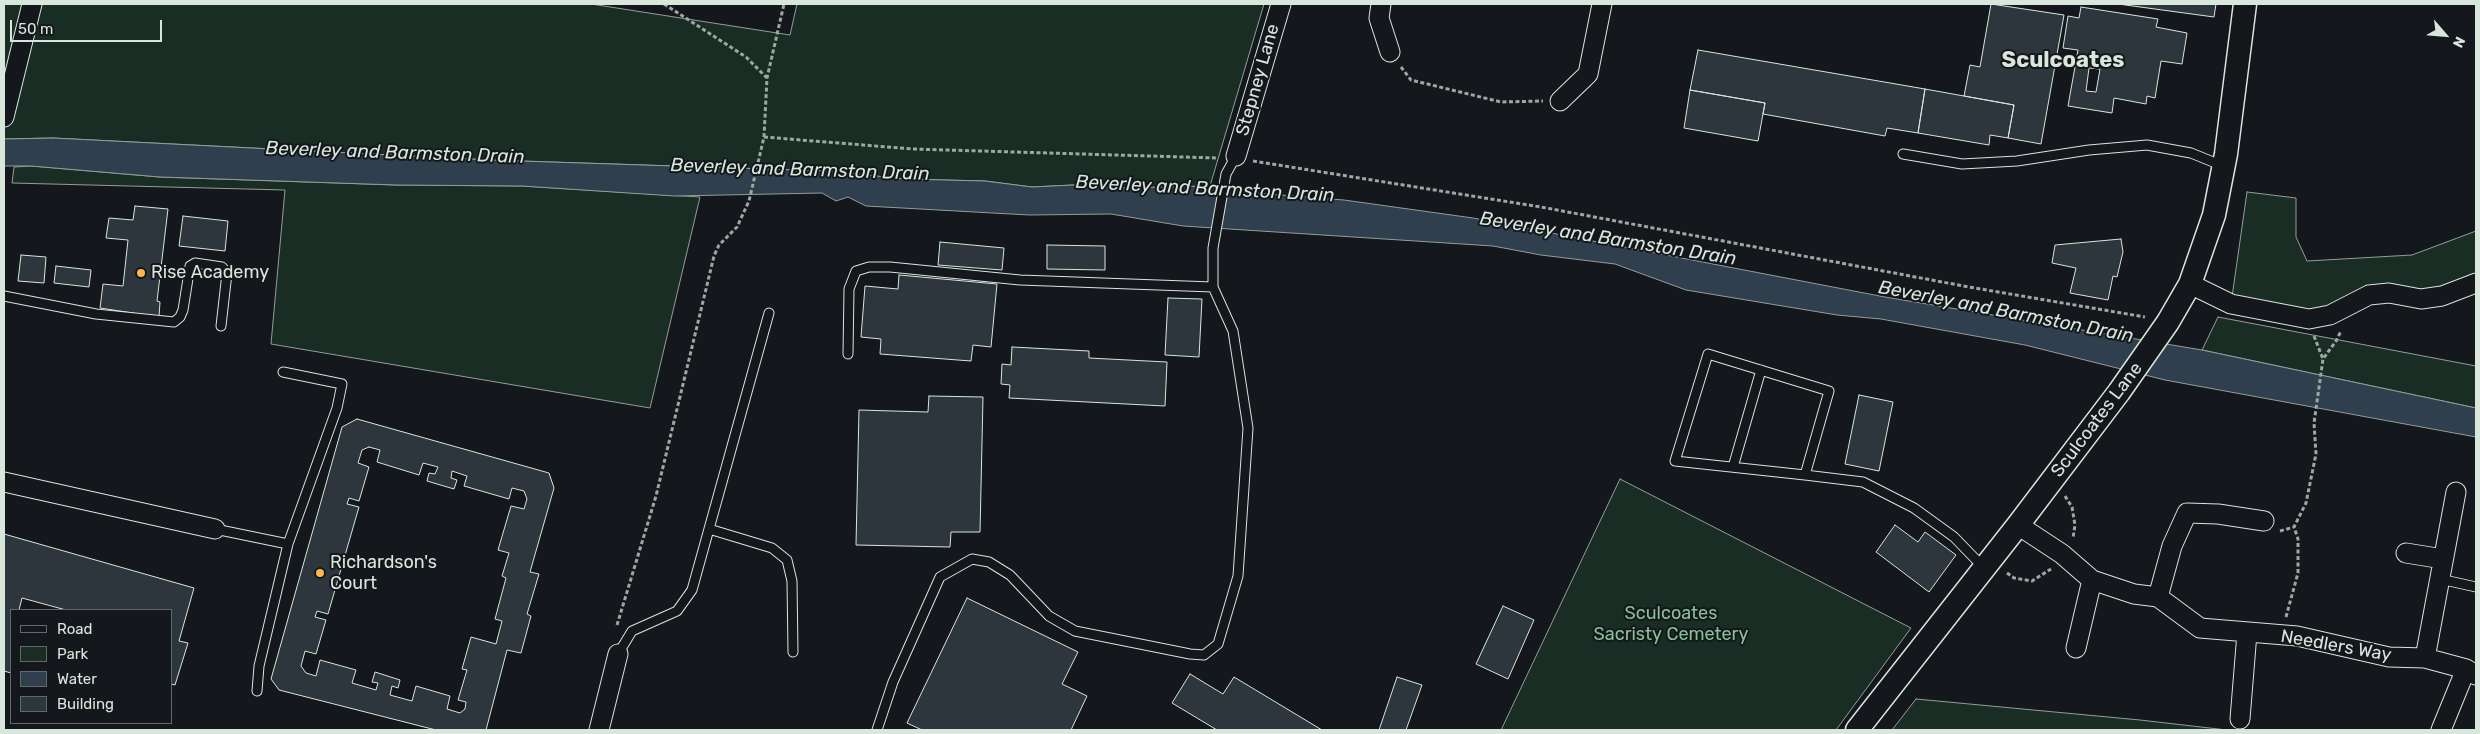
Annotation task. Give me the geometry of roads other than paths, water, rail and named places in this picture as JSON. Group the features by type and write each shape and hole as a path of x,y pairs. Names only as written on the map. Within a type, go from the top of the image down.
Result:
{"street":[{"path":"4,117 32,4"},
{"name":"Stepney Lane","path":"1236,156 1281,4"},
{"path":"1381,4 1379,18 1390,52"},
{"path":"1560,101 1588,74 1602,4"},
{"name":"Sculcoates Lane","path":"1857,730 2018,525 2118,392 2162,331 2190,284 2214,215 2224,166 2246,4"},
{"path":"2190,284 2231,304 2310,320 2330,315 2369,295 2389,293 2421,299 2442,296 2476,283"},
{"path":"4,482 215,529"},
{"path":"2425,658 2456,492"},
{"path":"2158,597 2172,546 2187,513 2218,514 2264,521"},
{"name":"Needlers Way","path":"2018,525 2062,554 2092,580 2134,594 2158,597 2200,628 2297,636 2389,657 2425,658 2471,672 2441,730"},
{"path":"2406,553 2444,559"},
{"path":"2076,648 2092,580"},
{"path":"2240,719 2247,632"},
{"path":"599,730 618,654"}],"lane":[{"path":"1903,154 1962,164 2017,161 2089,150 2147,145 2191,152 2224,166"},
{"path":"877,730 893,682 940,577 972,559 989,562 1010,576 1049,616 1075,631 1190,654 1204,655 1218,644 1238,576 1248,428 1233,331 1213,287 1213,248 1226,174 1236,156"},
{"path":"4,296 96,314 174,322 180,317 183,310 190,266 195,263 225,269 227,273 221,326"},
{"path":"848,354 849,290 856,271 869,267 890,267 1020,280 1213,287"},
{"path":"618,654 632,631 677,610 692,590 769,313"},
{"path":"1805,475 1829,391 1708,354 1675,462 1863,482 1914,508 1954,537 1984,568"},
{"path":"1733,468 1761,370"},
{"path":"257,691 259,666 288,544 337,408 342,384 283,372"},
{"path":"215,529 288,544"},
{"path":"709,529 772,548 788,560 792,582 793,652"},
{"path":"2440,579 2476,587"}],"water":[{"name":"Beverley and Barmston Drain","path":"53,138 490,160 827,171 905,179 985,181 1032,187 1073,185 1123,188 1210,186 1257,193 1344,200 1473,218 1885,297 2202,350 2476,408 2476,437 2165,380 2025,345 1881,319 1837,315 1686,290 1615,264 1541,255 1493,246 1183,226 1111,214 1029,215 866,206 848,197 836,201 822,193 674,196 522,186 396,185 160,177 31,166 4,166 4,139"}],"place":[{"name":"Rise Academy","path":"141,273"},
{"name":"Richardson's Court","path":"320,573"}],"district":[{"name":"Sculcoates","path":"2063,61"}],"park label":[{"name":"Sculcoates Sacristy Cemetery","path":"1671,624"}]}
